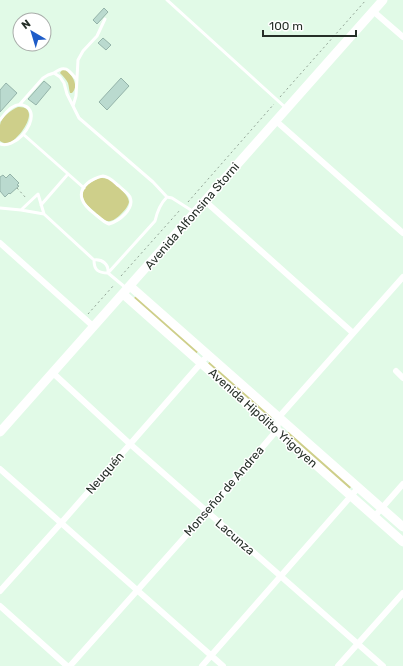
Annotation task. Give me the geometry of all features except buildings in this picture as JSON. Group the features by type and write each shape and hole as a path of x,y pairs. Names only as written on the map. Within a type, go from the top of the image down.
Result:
{"main road":[{"name":"Avenida Alfonsina Storni","path":"0,432 383,0"},
{"name":"Avenida Hipólito Yrigoyen","path":"127,290 208,355 403,527"},
{"name":"Avenida Hipólito Yrigoyen","path":"127,290 201,363 403,542"}],"street":[{"path":"373,11 403,37"},
{"path":"276,121 403,233"},
{"path":"205,201 353,333"},
{"path":"0,243 94,327"},
{"path":"277,430 279,417 403,277"},
{"name":"Neuquén","path":"0,591 208,355"},
{"path":"396,371 403,378"},
{"name":"Lacunza","path":"53,373 206,512 383,666"},
{"name":"Monseñor de Andrea","path":"70,666 277,430"},
{"path":"0,469 62,522 223,666"},
{"path":"374,517 403,484"},
{"path":"202,666 358,488"},
{"path":"338,666 403,593"},
{"path":"0,606 67,666"}],"lane":[{"path":"167,0 287,109"},
{"path":"73,106 76,96 78,60 83,51 97,36 105,19"},
{"path":"0,120 9,109 20,104 43,78 59,69 67,69 77,80"},
{"path":"54,73 60,77 64,83 67,94 79,118 153,182 167,197 172,198 195,213"},
{"path":"0,144 9,145 14,142 28,127 31,119 31,113 25,105 20,104"},
{"path":"23,134 84,188"},
{"path":"41,205 68,174"},
{"path":"103,176 108,177 128,194 131,204 129,209 114,223 105,223 84,203 81,198 84,188 89,181 93,179 103,176"},
{"path":"21,210 38,194 44,214 94,260 95,267 98,271 101,273 108,273 127,290"},
{"path":"108,273 155,221 163,201 167,197"},
{"path":"0,207 44,214"},
{"path":"94,260 101,260 105,263 108,268 108,273"}],"path":[{"path":"84,318 366,0"},
{"path":"17,188 30,202"}],"green space":[{"path":"62,70 66,70 74,81 75,87 72,93 70,93 67,82 60,73"},
{"path":"18,107 25,108 28,112 29,117 27,123 14,140 8,143 2,142 0,141 0,125 2,119"},
{"path":"100,178 112,181 127,196 129,202 126,209 111,221 103,219 97,214 87,204 83,197 85,188"},
{"path":"136,296 199,350 196,354 133,299"},
{"path":"210,361 273,416 270,420 207,365"},
{"path":"289,431 352,486 349,489 286,435"}]}
